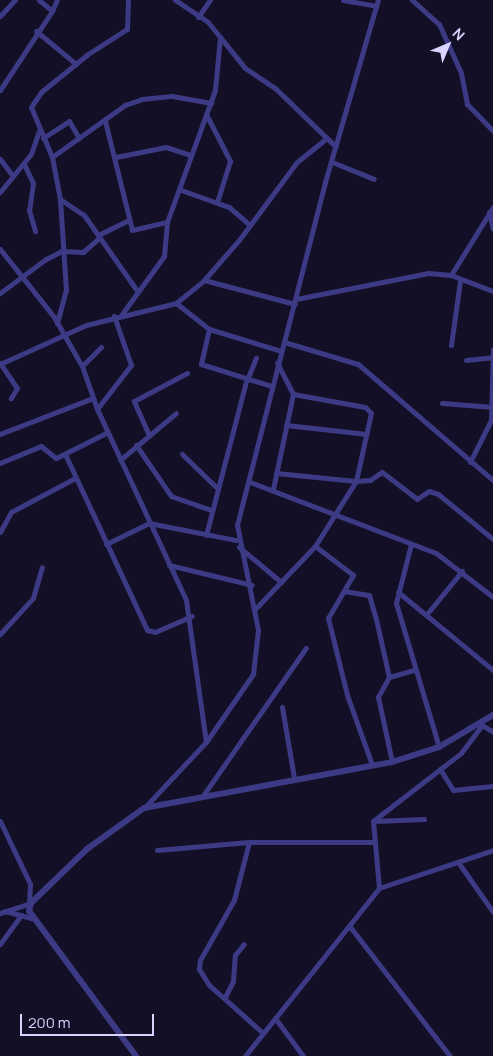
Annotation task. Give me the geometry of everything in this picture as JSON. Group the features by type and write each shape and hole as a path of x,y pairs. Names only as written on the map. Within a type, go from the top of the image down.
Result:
{"street":[{"path":"0,16 15,0"},
{"path":"40,0 52,11"},
{"path":"0,90 36,31 52,11 57,0"},
{"path":"57,323 65,301 60,199 52,157 39,131 33,102 76,64 127,29 128,0"},
{"path":"175,0 220,37 245,68 276,89 324,140 336,147"},
{"path":"198,17 210,0"},
{"path":"2,912 30,904 112,827 144,808 206,742 253,674 258,656 256,608 252,585 236,540 277,363 377,3 343,0"},
{"path":"412,0 439,24 461,73 467,104 493,131"},
{"path":"36,31 76,64"},
{"path":"122,314 164,256 167,222 181,190 191,155 211,103 220,37"},
{"path":"52,157 106,121 125,104 142,99 172,96 211,103"},
{"path":"206,114 230,161 216,202"},
{"path":"42,138 69,121 80,138"},
{"path":"106,121 116,158 127,222 137,232 167,222"},
{"path":"0,192 24,164 39,131"},
{"path":"11,398 17,388 0,363 114,316 176,303 204,280 250,225 296,162 324,140"},
{"path":"116,158 166,147 191,155"},
{"path":"0,160 13,176"},
{"path":"332,162 374,180"},
{"path":"24,164 33,183 29,210 36,231"},
{"path":"181,190 216,202 250,225"},
{"path":"60,199 75,206 138,292"},
{"path":"451,275 493,207"},
{"path":"489,212 493,229"},
{"path":"0,293 62,251 83,252 99,237 127,222"},
{"path":"0,249 25,277 57,323 82,366 97,409 192,616 206,742"},
{"path":"204,280 295,302 428,273 451,275 460,281 493,291"},
{"path":"451,345 460,281"},
{"path":"176,303 209,328 281,351"},
{"path":"97,409 131,365 114,316"},
{"path":"209,328 201,364 246,380 271,386"},
{"path":"284,342 358,364 493,480"},
{"path":"82,366 101,347"},
{"path":"470,462 488,431 492,408 493,349"},
{"path":"466,360 493,357"},
{"path":"206,536 216,488 246,380 256,358"},
{"path":"273,489 293,394 277,363"},
{"path":"148,433 134,401 187,374"},
{"path":"256,608 315,546 356,481 366,434 369,409 293,394"},
{"path":"0,434 93,398"},
{"path":"442,403 492,408"},
{"path":"120,460 148,433 176,414"},
{"path":"286,425 366,434"},
{"path":"0,463 37,446 52,458 65,454 108,432"},
{"path":"136,445 170,496 211,510"},
{"path":"65,454 147,630 155,632 192,616"},
{"path":"182,454 216,488"},
{"path":"276,472 356,481 370,480 382,472 417,499 432,491 493,539"},
{"path":"0,532 11,512 75,478"},
{"path":"250,482 273,489 333,516 436,553 462,571 493,597"},
{"path":"106,544 148,523 206,536 236,540"},
{"path":"411,544 398,592 398,614 439,747"},
{"path":"238,546 281,582"},
{"path":"315,546 353,575 328,618 347,695 372,765"},
{"path":"169,565 252,585"},
{"path":"0,634 33,598 42,567"},
{"path":"426,615 462,571"},
{"path":"344,591 369,596 388,677 378,697 392,762"},
{"path":"398,592 493,670"},
{"path":"204,794 306,648"},
{"path":"388,677 414,670"},
{"path":"282,707 294,778"},
{"path":"144,808 204,794 392,762 439,747 482,725 493,715"},
{"path":"482,725 493,732"},
{"path":"373,821 472,743 482,725"},
{"path":"440,769 453,790 493,786"},
{"path":"373,821 424,819"},
{"path":"0,821 30,884 29,911 136,1056"},
{"path":"373,821 379,888"},
{"path":"0,832 7,834"},
{"path":"157,850 249,842 374,842"},
{"path":"249,842 234,900 200,960 202,977 262,1032"},
{"path":"245,1056 262,1032 352,928 379,888 493,850"},
{"path":"458,862 493,912"},
{"path":"2,912 34,919"},
{"path":"0,944 21,916"},
{"path":"352,928 450,1056"},
{"path":"225,997 233,981 235,955 244,944"},
{"path":"275,1018 304,1056"}]}
